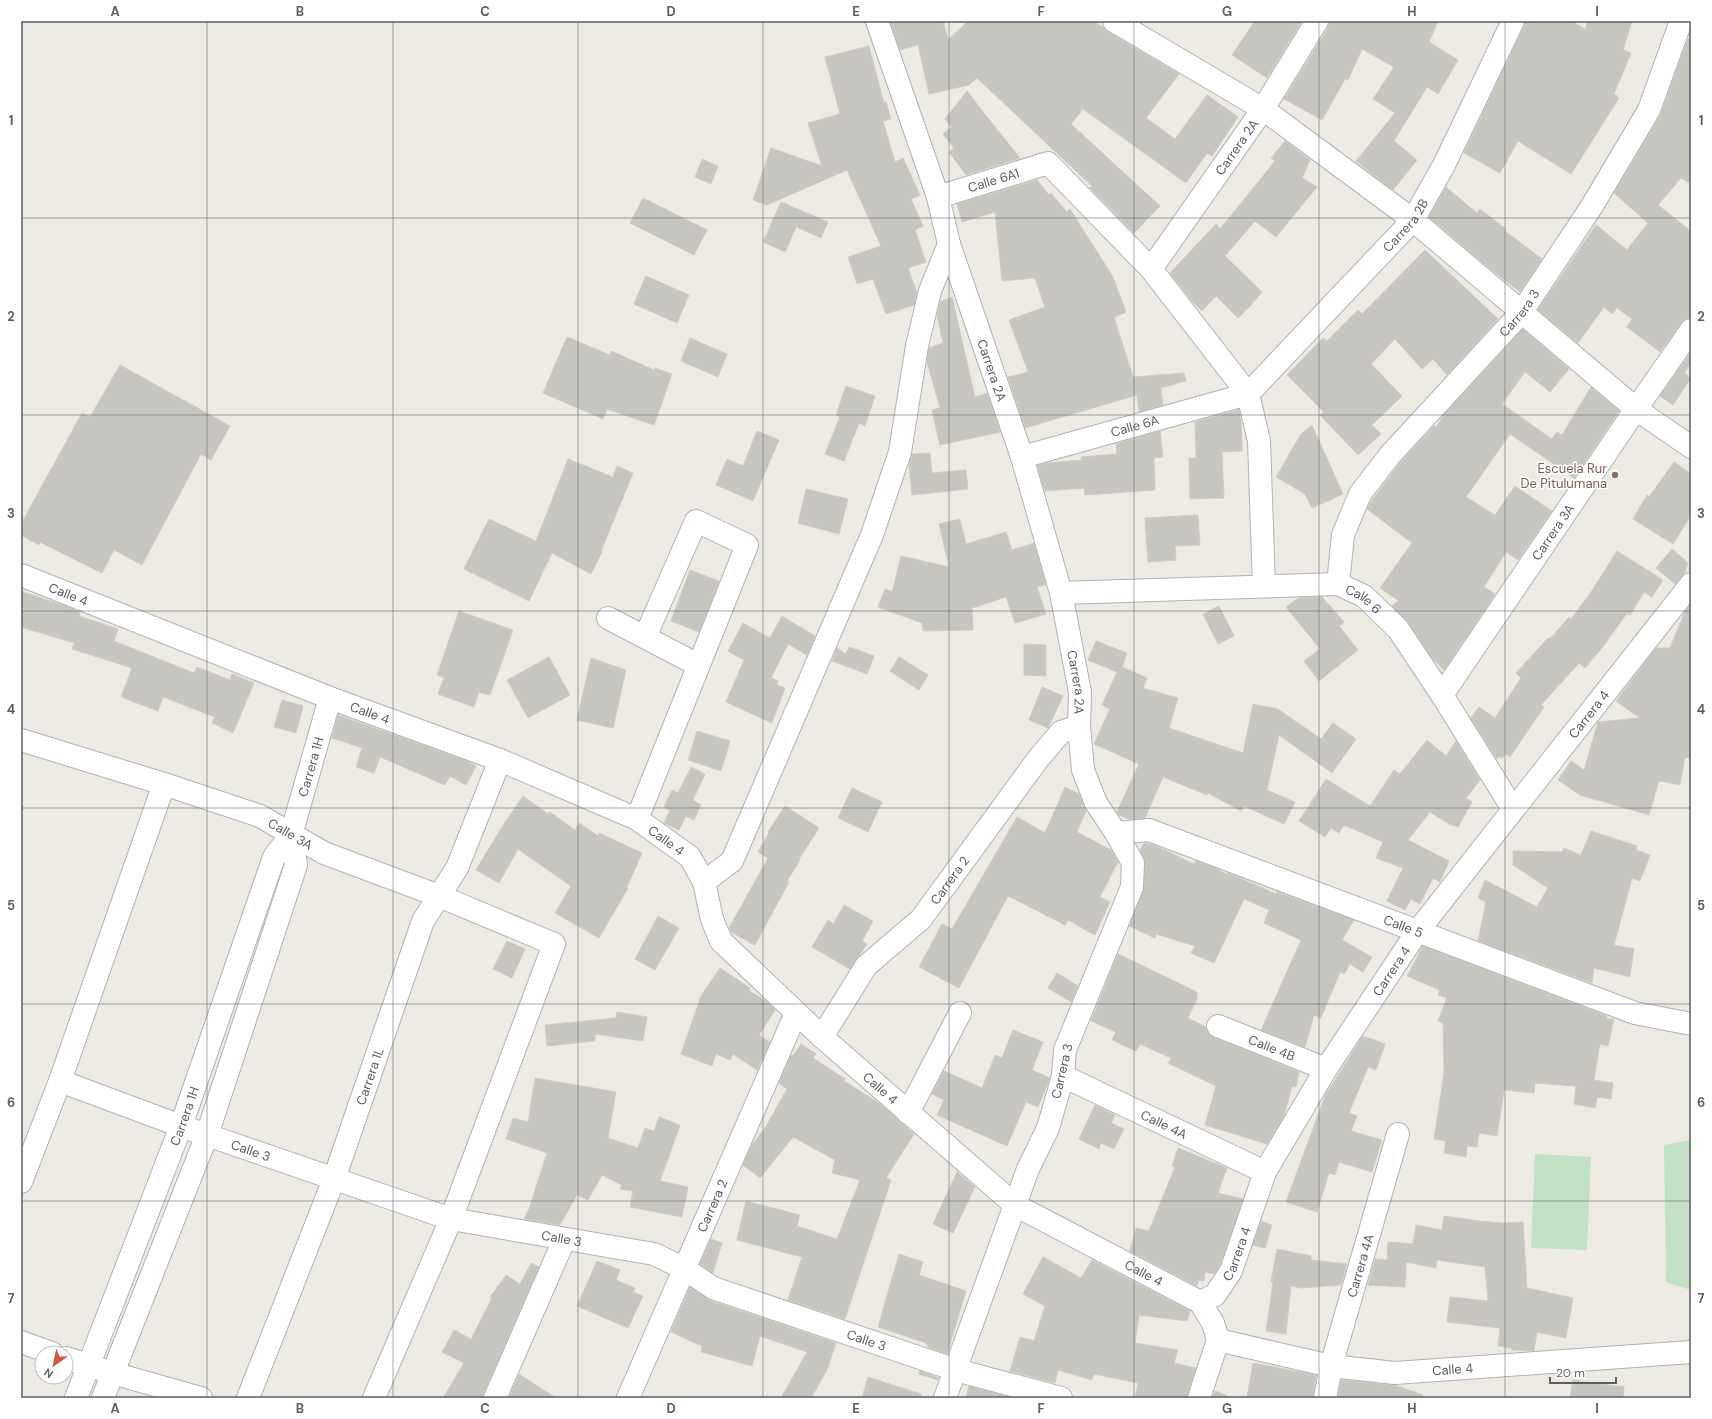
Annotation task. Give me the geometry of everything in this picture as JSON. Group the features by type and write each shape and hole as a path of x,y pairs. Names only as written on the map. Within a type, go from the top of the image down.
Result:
{"street":[{"name":"Carrera 2A","path":"877,21 938,197 949,244 1022,457 1061,594 1080,692 1079,726"},
{"path":"1114,21 1263,109 1413,220 1636,409 1691,447"},
{"name":"Carrera 2A","path":"1151,269 1263,109 1317,21"},
{"name":"Carrera 2B","path":"1248,394 1413,220 1444,165 1513,21"},
{"name":"Carrera 3","path":"1338,584 1343,535 1360,494 1390,455 1521,313 1592,206 1649,110 1681,21"},
{"name":"Calle 6A1","path":"938,197 1048,163 1151,269"},
{"path":"704,882 732,861 872,535 900,452 917,346 930,292 949,244"},
{"path":"1151,269 1248,394 1259,440 1264,586"},
{"name":"Carrera 3A","path":"1442,695 1691,330"},
{"name":"Calle 6A","path":"1022,457 1248,394"},
{"path":"637,819 747,545 696,521 645,637"},
{"name":"Calle 4","path":"21,575 330,698 500,760 637,819 690,857 704,882 712,919 721,941 822,1038 1015,1205 1200,1302"},
{"name":"Calle 6","path":"1061,594 1338,584 1364,596 1398,629 1442,695 1514,809"},
{"name":"Carrera 4","path":"1200,1302 1215,1295 1230,1271 1265,1172 1326,1069 1417,932 1691,584"},
{"path":"608,618 698,665"},
{"name":"Carrera 1H","path":"76,1398 181,1126 274,858 291,834 330,698"},
{"name":"Carrera 3","path":"946,1398 1028,1169 1048,1128 1063,1076 1065,1050 1132,887 1133,864 1116,833 1096,803 1083,770 1079,726"},
{"name":"Carrera 2","path":"822,1038 866,966 921,919 1038,758 1061,732 1079,726"},
{"name":"Calle 3A","path":"21,740 164,784 260,816 324,853 439,896 554,944 451,1219"},
{"name":"Carrera 1L","path":"248,1398 334,1179 423,921 457,868 500,760"},
{"path":"21,1182 60,1081 164,784"},
{"name":"Calle 5","path":"1116,833 1149,830 1635,1013 1691,1024"},
{"name":"Carrera 1H","path":"103,1398 207,1135 296,865 291,834"},
{"name":"Carrera 2","path":"628,1398 796,1013"},
{"path":"908,1113 960,1013"},
{"name":"Calle 4B","path":"1218,1026 1326,1069"},
{"name":"Calle 4A","path":"1063,1076 1265,1172"},
{"name":"Calle 3","path":"60,1081 181,1126 451,1219 564,1240 654,1254 684,1269 713,1288 956,1370 1061,1398"},
{"name":"Carrera 4A","path":"1325,1398 1331,1366 1398,1134"},
{"path":"374,1398 451,1219"},
{"path":"495,1398 564,1240"},
{"path":"1199,1398 1218,1340 1213,1323 1200,1302"},
{"name":"Calle 4","path":"1218,1340 1331,1366 1395,1373 1691,1352"},
{"path":"21,1342 34,1347"},
{"path":"74,1360 112,1373 201,1398"}],"green space":[{"path":"1691,1140 1691,1290 1666,1282 1664,1145"},
{"path":"1535,1154 1591,1157 1587,1250 1531,1248"}],"building":[{"path":"890,21 943,21 948,40 968,21 1092,21 1179,74 1146,118 1175,139 1207,95 1238,117 1212,156 1207,153 1186,183 1083,109 1071,124 1160,206 1134,233 1090,188 1092,186 977,78 969,85 929,94 918,45 900,50"},
{"path":"1255,21 1302,21 1267,78 1232,55"},
{"path":"1329,21 1438,21 1429,42 1458,60 1438,94 1427,87 1394,141 1417,160 1393,190 1356,161 1395,113 1373,99 1394,67 1362,49 1348,80 1345,79 1322,120 1284,99 1328,28"},
{"path":"1525,21 1571,21 1585,29 1588,21 1632,21 1623,50 1631,53 1614,94 1619,98 1571,174 1518,141 1500,173 1464,153"},
{"path":"1691,36 1691,184 1681,178 1658,205 1691,231 1691,318 1685,319 1681,323 1660,352 1627,327 1632,319 1617,308 1612,314 1604,307 1578,343 1538,310 1596,225 1627,250 1648,223 1614,193 1660,116 1687,41"},
{"path":"869,46 884,103 886,102 891,119 883,121 895,162 903,158 920,195 911,199 923,226 915,230 926,262 908,268 917,293 914,305 886,314 873,279 857,284 848,257 881,246 847,170 767,205 753,200 771,148 822,166 808,123 840,114 825,57"},
{"path":"967,91 1020,158 966,175 949,152 954,148 943,134 952,127 945,119"},
{"path":"1285,141 1310,160 1302,178 1317,187 1276,237 1255,221 1225,256 1262,292 1251,305 1238,318 1216,296 1202,311 1192,301 1170,273 1216,224 1220,229 1275,161 1271,158"},
{"path":"702,159 718,166 711,184 695,177"},
{"path":"1037,180 1049,195 1051,193 1067,212 1070,209 1113,277 1126,312 1114,317 1133,377 1184,373 1186,381 1161,388 1163,405 1139,412 1137,395 1025,428 1008,377 1028,372 1009,320 1045,307 1035,278 1002,281 995,212 962,222 957,204"},
{"path":"1446,187 1477,213 1480,209 1506,229 1505,231 1542,259 1520,292 1429,217"},
{"path":"643,198 707,230 694,255 630,223"},
{"path":"781,202 828,222 821,238 796,227 785,252 763,242"},
{"path":"1425,250 1498,319 1447,375 1433,359 1422,369 1395,339 1371,364 1402,396 1372,425 1381,434 1358,455 1320,415 1324,412 1287,375 1323,338 1327,341 1358,310 1362,314"},
{"path":"646,276 689,295 677,323 634,304"},
{"path":"952,297 975,397 987,393 1000,432 940,445 932,410 940,408 927,362 929,348 943,343 937,315 940,302"},
{"path":"1523,329 1569,369 1550,392 1525,372 1502,404 1552,439 1557,432 1562,435 1591,387 1619,411 1574,478 1510,434 1466,497 1495,515 1515,486 1552,511 1518,560 1506,552 1484,587 1495,594 1444,670 1432,658 1408,622 1392,606 1399,601 1380,588 1412,543 1367,509 1400,463 1434,426 1436,427 1446,412"},
{"path":"567,337 610,355 611,351 654,370 655,368 672,374 654,425 607,409 603,419 543,393"},
{"path":"690,338 727,354 718,377 681,361"},
{"path":"1691,352 1691,363 1684,373 1691,378 1673,405 1660,396"},
{"path":"120,365 230,426 211,460 201,454 142,565 114,550 102,573 40,542 39,545 21,535 21,524 82,413 90,417"},
{"path":"846,386 875,396 865,426 859,423 844,461 825,454 840,417 836,415"},
{"path":"1239,410 1242,451 1222,452 1224,498 1190,499 1189,458 1196,458 1195,422"},
{"path":"1312,425 1343,494 1312,508 1305,494 1276,477 1301,434"},
{"path":"757,431 779,440 753,501 716,485 727,459 743,466"},
{"path":"1160,431 1163,457 1154,458 1155,490 1085,495 1084,488 1045,491 1037,466 1047,463 1082,460 1081,457 1117,454 1116,444"},
{"path":"930,453 932,473 966,470 968,489 912,495 909,465 912,454"},
{"path":"568,459 613,477 617,466 633,473 601,551 602,552 591,574 552,553 529,601 464,569 489,519 536,541"},
{"path":"1674,462 1691,474 1691,515 1673,544 1633,519 1647,495 1649,497"},
{"path":"806,489 848,499 839,534 798,523"},
{"path":"1198,515 1200,545 1175,546 1176,560 1148,562 1145,518"},
{"path":"960,519 966,544 1006,532 1012,550 1034,543 1046,585 1037,587 1046,614 1015,623 1006,597 972,608 973,630 923,631 922,623 878,607 885,589 892,592 901,556 949,567 939,524"},
{"path":"1672,549 1688,563 1684,574 1675,584 1656,568"},
{"path":"1617,551 1663,580 1652,597 1644,592 1630,615 1627,613 1602,648 1585,668 1579,663 1541,705 1544,707 1510,757 1506,754 1502,758 1499,756 1497,759 1471,718 1479,707 1495,718 1521,678 1516,673 1548,638 1550,639 1569,617 1571,619 1591,592"},
{"path":"690,570 719,581 699,632 671,621"},
{"path":"21,591 80,612 79,616 118,629 114,641 194,673 197,667 230,680 232,674 254,683 233,733 212,723 215,717 163,697 158,711 121,697 132,668 72,649 74,643 21,627"},
{"path":"1322,597 1344,622 1339,626 1358,650 1319,681 1304,661 1320,649 1286,607 1299,598"},
{"path":"1691,604 1691,759 1685,757 1680,785 1659,781 1649,815 1580,795 1558,780 1571,761 1584,770 1598,722 1640,718 1616,701 1656,648 1670,648 1685,611"},
{"path":"1219,606 1234,636 1218,644 1203,614"},
{"path":"459,611 513,630 490,695 479,692 474,707 438,694 444,678 437,675"},
{"path":"782,616 815,636 807,655 788,644 771,678 778,681 777,685 785,688 772,723 726,702 744,660 728,651 743,623 770,638"},
{"path":"1096,641 1127,653 1122,667 1147,678 1143,688 1178,698 1169,728 1243,753 1253,704 1278,709 1321,739 1333,723 1356,739 1332,773 1279,735 1267,790 1295,802 1284,824 1244,806 1241,811 1208,793 1207,795 1163,777 1145,818 1129,819 1119,815 1117,812 1139,764 1094,744 1110,709 1102,705 1117,672 1088,660"},
{"path":"1024,644 1046,645 1046,676 1024,675"},
{"path":"849,647 874,656 867,674 832,661 837,648 846,654"},
{"path":"549,657 570,695 528,718 507,680"},
{"path":"899,657 928,675 919,690 890,671"},
{"path":"591,658 626,670 613,728 577,720"},
{"path":"1042,687 1063,696 1048,728 1029,720"},
{"path":"282,700 303,706 296,733 274,727"},
{"path":"338,715 467,761 476,766 466,785 450,776 445,785 380,757 374,773 356,767 362,748 332,738"},
{"path":"697,731 730,741 721,771 688,760"},
{"path":"1427,740 1446,756 1456,741 1480,780 1466,798 1472,802 1458,827 1449,824 1430,812 1408,840 1449,861 1440,882 1433,878 1420,904 1411,899 1405,910 1387,901 1403,868 1376,858 1383,842 1344,825 1339,833 1331,828 1325,837 1299,821 1326,779 1370,806 1394,770 1400,774"},
{"path":"691,767 705,774 693,800 701,805 694,820 686,816 679,830 664,823 670,810 664,807 672,790 678,793"},
{"path":"1065,787 1079,794 1086,811 1077,832 1111,850 1118,862 1100,897 1110,902 1095,935 1068,920 1065,925 1008,896 959,988 919,967 942,924 952,929 1017,817 1045,833"},
{"path":"852,788 882,802 868,832 838,818"},
{"path":"523,796 548,814 550,812 575,830 579,823 598,836 599,833 642,853 627,887 628,888 599,938 555,913 571,886 518,849 499,883 476,870"},
{"path":"785,806 819,828 799,859 800,860 787,881 789,882 755,945 731,932 729,928 768,858 758,852 769,833 768,832"},
{"path":"1591,831 1637,846 1636,850 1650,855 1640,881 1632,878 1614,945 1634,949 1630,977 1594,968 1592,983 1478,941 1486,902 1478,898 1485,880 1537,907 1548,888 1513,865 1513,851 1562,852 1564,848 1581,855"},
{"path":"1144,843 1154,845 1194,864 1196,861 1276,894 1277,892 1354,920 1342,940 1372,957 1363,972 1350,964 1344,974 1340,972 1321,1018 1314,1015 1305,1047 1261,1030 1301,940 1264,923 1269,910 1244,899 1214,963 1191,953 1195,946 1156,934 1155,938 1129,926 1144,888 1145,863 1140,850"},
{"path":"844,905 873,921 862,941 867,944 850,969 812,947 828,920 833,924"},
{"path":"658,916 679,928 655,970 635,959"},
{"path":"507,941 525,949 512,978 493,969"},
{"path":"1423,946 1607,1016 1606,1019 1614,1019 1608,1046 1600,1044 1594,1080 1613,1083 1611,1099 1597,1097 1595,1108 1574,1104 1576,1086 1535,1083 1534,1093 1504,1090 1497,1136 1479,1133 1477,1147 1467,1146 1466,1157 1444,1153 1446,1141 1434,1139 1444,1073 1443,1023 1438,1021 1447,998 1438,995 1440,990 1407,976"},
{"path":"1118,954 1197,992 1197,999 1188,1018 1206,1027 1208,1033 1213,1037 1299,1072 1296,1087 1292,1086 1284,1116 1267,1144 1205,1125 1216,1086 1168,1063 1171,1058 1140,1044 1136,1051 1112,1040 1116,1032 1091,1021"},
{"path":"720,968 750,988 749,991 766,1001 775,1010 759,1035 770,1042 757,1070 733,1054 730,1060 716,1054 712,1066 681,1054 701,996"},
{"path":"1057,973 1078,986 1071,1002 1048,988"},
{"path":"617,1012 647,1017 643,1041 595,1034 595,1041 547,1046 545,1025 616,1018"},
{"path":"1013,1030 1043,1042 1032,1070 1050,1078 1038,1107 1026,1102 1007,1146 937,1115 944,1100 932,1094 944,1071 982,1088 995,1055 1002,1058"},
{"path":"1363,1036 1385,1044 1376,1070 1368,1067 1349,1113 1357,1116 1351,1131 1382,1140 1372,1172 1339,1162 1335,1175 1329,1173 1317,1212 1286,1202 1325,1096"},
{"path":"801,1044 816,1054 813,1058 845,1079 844,1081 879,1103 914,1134 886,1178 891,1180 845,1319 788,1300 802,1257 737,1240 746,1201 800,1215 797,1226 837,1239 860,1180 832,1173 835,1160 793,1137 760,1178 743,1165 752,1145 765,1128 787,1089 779,1083 791,1055 793,1056"},
{"path":"535,1078 616,1092 608,1138 638,1148 645,1128 654,1131 659,1117 680,1125 660,1181 688,1187 682,1217 630,1207 633,1191 620,1189 622,1185 602,1175 588,1200 577,1195 560,1225 524,1219 529,1209 547,1153 506,1139 513,1118 528,1122"},
{"path":"1095,1105 1115,1115 1111,1123 1124,1129 1114,1149 1101,1143 1099,1149 1079,1139"},
{"path":"1178,1148 1227,1168 1218,1193 1243,1199 1220,1265 1214,1274 1205,1272 1204,1281 1199,1280 1197,1286 1130,1251 1136,1228 1149,1231 1175,1167 1172,1166"},
{"path":"957,1172 975,1187 953,1233 933,1224"},
{"path":"1444,1216 1503,1223 1523,1222 1527,1288 1573,1298 1566,1338 1537,1332 1534,1351 1512,1350 1512,1348 1498,1346 1500,1328 1447,1322 1450,1297 1488,1301 1485,1267 1437,1260 1436,1268 1406,1262 1405,1287 1368,1285 1375,1259 1387,1260 1388,1242 1413,1244 1416,1225 1442,1230"},
{"path":"1261,1221 1272,1225 1265,1248 1253,1245"},
{"path":"711,1239 722,1243 713,1273 700,1264"},
{"path":"1277,1249 1311,1256 1311,1260 1347,1264 1341,1285 1301,1288 1291,1286 1286,1334 1266,1331 1273,1283 1271,1282"},
{"path":"899,1254 923,1262 919,1275 966,1291 947,1354 928,1347 926,1343 878,1327"},
{"path":"1043,1257 1081,1278 1092,1260 1190,1311 1187,1321 1139,1315 1135,1343 1178,1350 1174,1363 1196,1368 1187,1398 1135,1398 1138,1383 1094,1374 1092,1380 1058,1370 1055,1383 1010,1371 1020,1337 1034,1341 1045,1306 1023,1294"},
{"path":"597,1261 620,1270 616,1280 635,1288 633,1292 643,1296 628,1328 577,1306"},
{"path":"531,1263 539,1267 483,1398 443,1398 464,1363 442,1352 454,1330 471,1339 492,1298 490,1297 506,1275 520,1284"},
{"path":"690,1287 709,1300 836,1343 827,1370 811,1398 781,1398 807,1352 760,1336 752,1366 701,1352 702,1346 671,1332"},
{"path":"1253,1363 1316,1375 1313,1398 1247,1398"},
{"path":"920,1371 939,1378 938,1380 919,1374"},
{"path":"519,1374 556,1398 509,1398"},
{"path":"868,1377 921,1394 920,1398 862,1398"},
{"path":"1341,1380 1395,1385 1423,1395 1422,1398 1338,1398"},
{"path":"1573,1380 1624,1387 1623,1398 1570,1398"},
{"path":"969,1386 1012,1398 966,1398"},
{"path":"1215,1391 1226,1395 1226,1398 1212,1398"}],"place":[{"name":"Escuela Rur De Pitulumana","path":"1615,475"}]}
